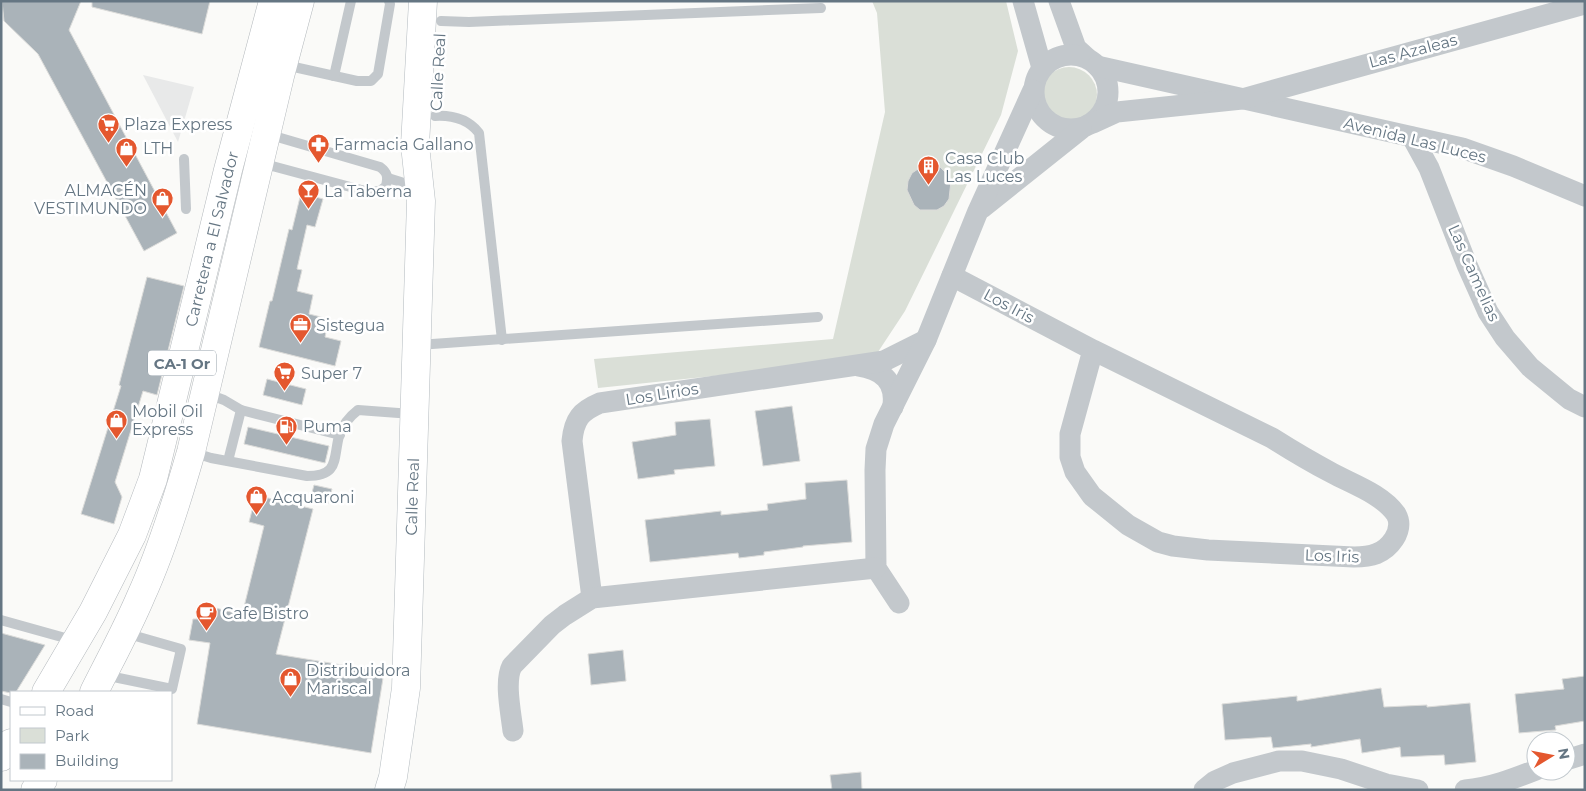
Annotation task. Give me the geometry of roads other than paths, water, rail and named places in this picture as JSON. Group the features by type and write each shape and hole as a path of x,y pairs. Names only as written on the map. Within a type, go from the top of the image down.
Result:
{"main road":[{"path":"248,92 246,46 257,1"},
{"name":"Carretera a El Salvador","path":"47,691 77,641 132,535 153,479 248,92 273,1"},
{"name":"Carretera a El Salvador","path":"99,684 141,597 162,545 191,452 300,1"},
{"path":"282,71 311,1"},
{"name":"Calle Real","path":"389,790 393,777 406,688 421,202 415,145 423,1"},
{"path":"421,202 438,8"},
{"name":"Calle Real","path":"421,202 434,148 438,8"},
{"path":"1,757 10,745"}],"street":[{"path":"1023,1 1042,68"},
{"path":"978,211 1102,114 1107,102 1108,89 1105,76 1076,48 1059,1"},
{"name":"Las Azaleas","path":"1242,99 1585,4"},
{"path":"898,603 876,568 876,449 884,424 926,340 978,211 1042,68 1051,60 1063,56 1075,55 1092,62"},
{"name":"Avenida Las Luces","path":"1092,62 1242,99 1462,148 1513,166 1585,196"},
{"path":"1033,90 1034,102 1047,122 1058,128 1070,130 1087,126"},
{"name":"Avenida Las Luces","path":"1087,126 1117,112 1242,99"},
{"name":"Las Camelias","path":"1412,137 1429,168 1488,312 1505,338 1530,367 1569,399 1585,407"},
{"name":"Los Iris","path":"952,276 1093,350 1272,438 1376,497 1396,515 1400,525 1396,535 1390,544 1376,555 1354,557 1208,550 1173,546 1158,542 1128,525 1092,496 1075,472 1070,457 1070,434 1093,350"},
{"name":"Los Lirios","path":"592,598 572,440 574,428 579,417 590,408 600,404 884,361 926,340"},
{"path":"854,366 875,370 886,378 893,393 893,407"},
{"path":"513,730 508,672 542,634 565,615 592,598 876,568"},
{"path":"1204,790 1215,781 1240,770 1279,761 1302,761 1341,769 1386,784 1418,790"},
{"path":"1465,790 1508,781 1526,774"}],"lane":[{"path":"334,76 351,1"},
{"path":"282,71 334,76 357,81 371,81 378,74 390,1"},
{"path":"438,8 469,22 820,8"},
{"path":"435,116 450,116 464,120 473,125 479,133 502,340"},
{"path":"260,162 369,192 380,191 386,186 388,178 386,171 380,167 267,134"},
{"path":"184,159 186,209"},
{"path":"388,178 404,183 421,202"},
{"path":"417,345 818,317"},
{"path":"205,394 224,400 241,410 340,435"},
{"path":"228,461 241,410"},
{"path":"191,452 211,458 307,476 318,476 329,472 333,468 340,435 351,415 358,410 415,414"},
{"path":"1,620 77,641"},
{"path":"99,684 172,689 181,649 124,632"}],"place":[{"name":"Plaza Express","path":"108,143"},
{"name":"Farmacia Gallano","path":"318,163"},
{"name":"LTH","path":"127,167"},
{"name":"Casa Club Las Luces","path":"929,186"},
{"name":"La Taberna","path":"308,210"},
{"name":"ALMACÉN VESTIMUNDO","path":"163,218"},
{"name":"Sistegua","path":"300,344"},
{"name":"Super 7","path":"285,392"},
{"name":"Mobil Oil Express","path":"116,439"},
{"name":"Puma","path":"287,445"},
{"name":"Acquaroni","path":"256,516"},
{"name":"Cafe Bistro","path":"206,632"},
{"name":"Distribuidora Mariscal","path":"290,698"}]}
